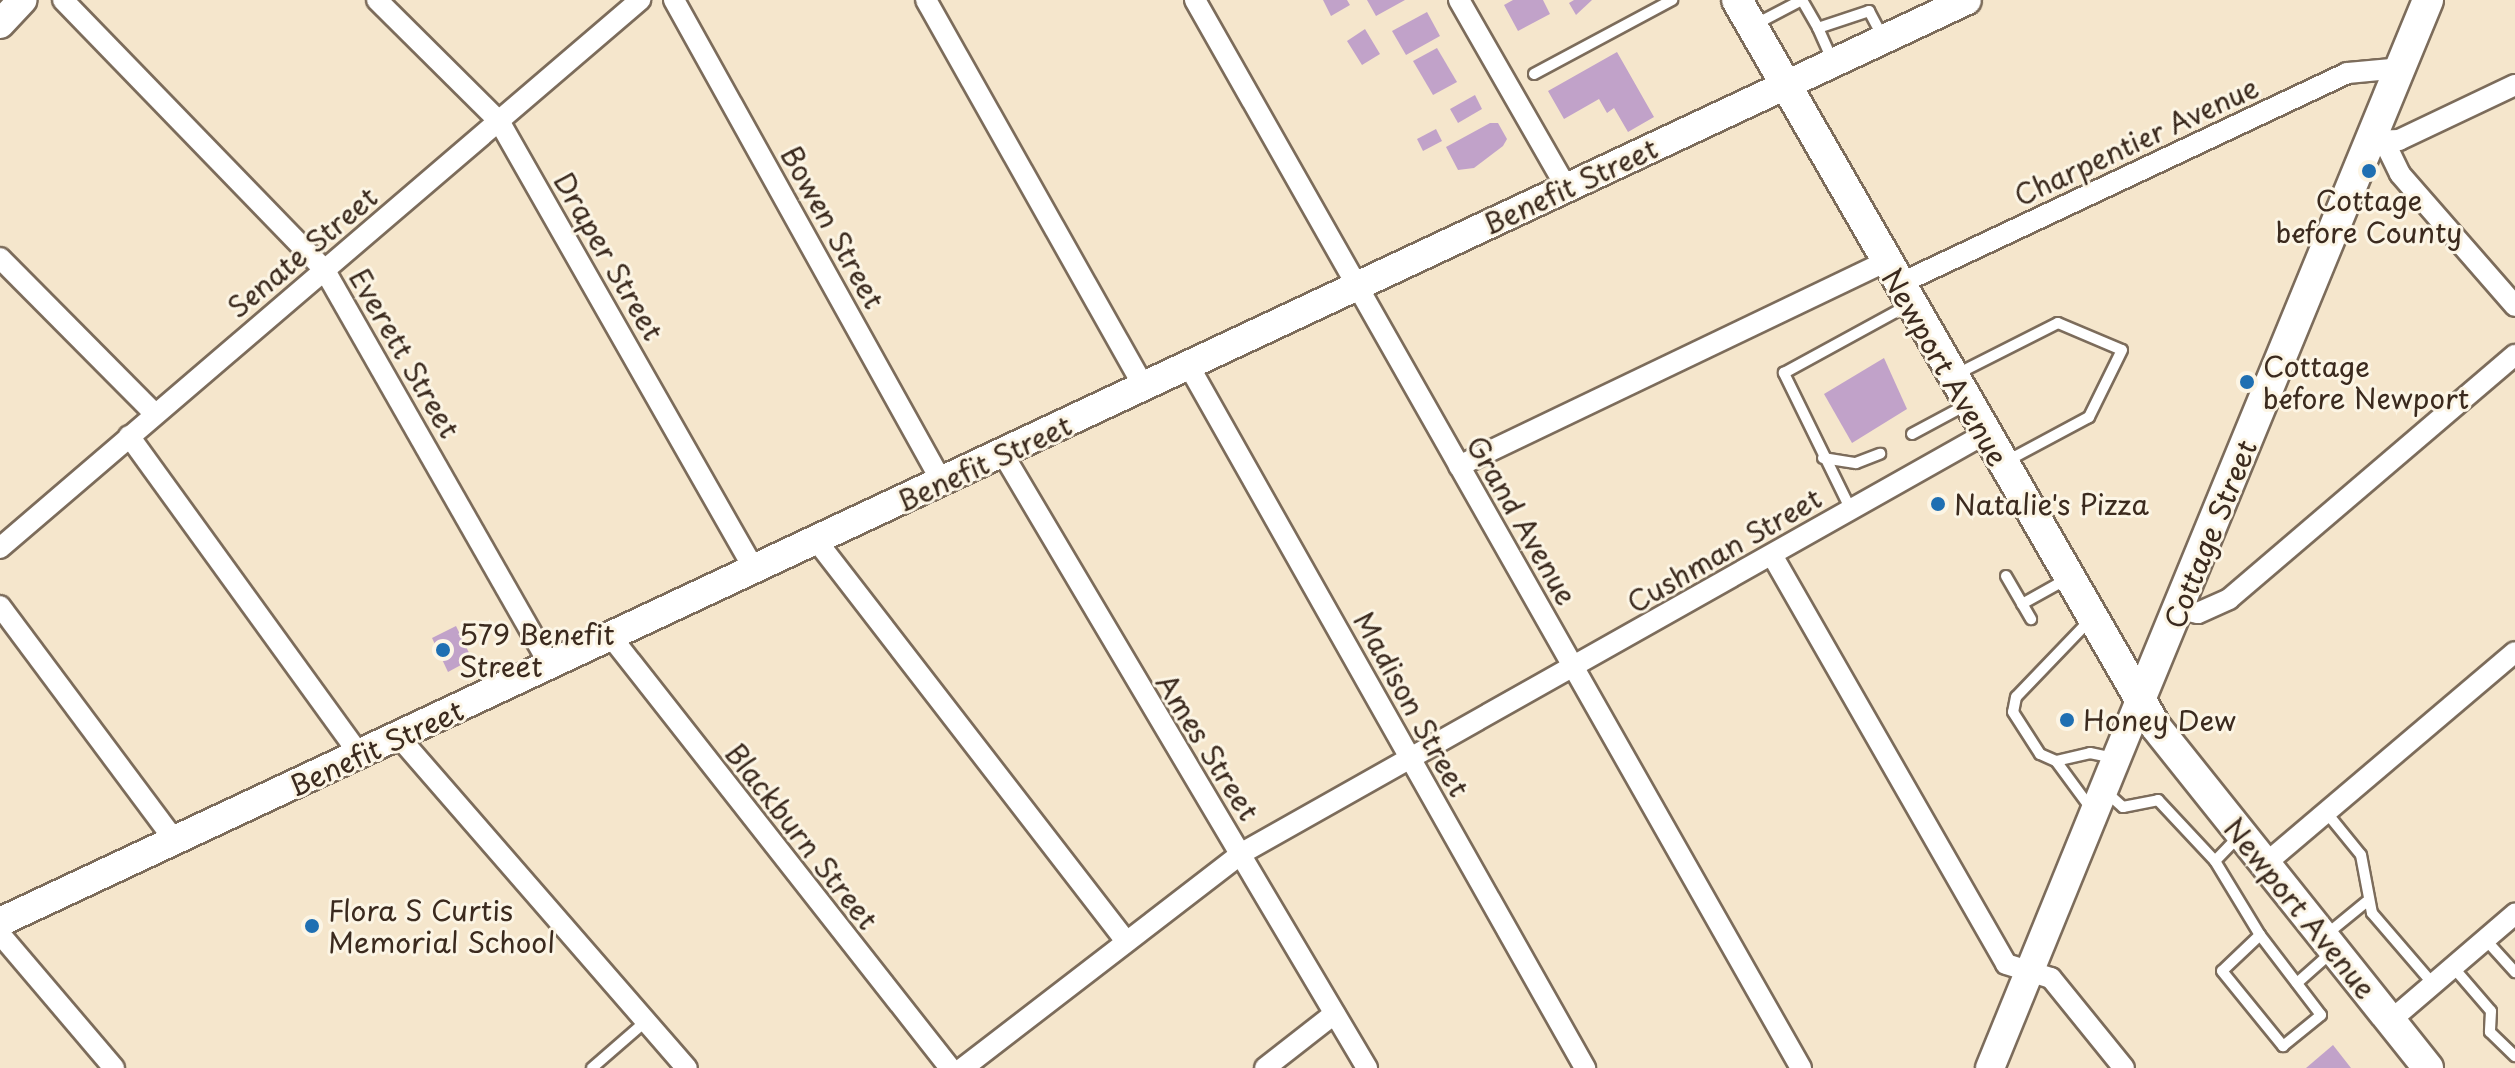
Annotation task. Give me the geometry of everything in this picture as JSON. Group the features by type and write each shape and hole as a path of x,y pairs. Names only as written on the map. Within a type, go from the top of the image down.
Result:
{"main road":[{"name":"Cottage Street","path":"2139,702 2378,142 2401,68 2428,0"},
{"name":"Newport Avenue","path":"1744,13 2000,465 2139,702 2264,865 2428,1068"}],"street":[{"path":"0,24 22,0"},
{"name":"Everett Street","path":"63,0 324,269 550,666"},
{"name":"Draper Street","path":"377,0 499,121 754,569"},
{"name":"Senate Street","path":"0,548 640,0"},
{"name":"Bowen Street","path":"674,0 942,482"},
{"path":"926,0 1145,388"},
{"name":"Grand Avenue","path":"1195,0 1801,1068"},
{"path":"1459,0 1566,187"},
{"name":"Benefit Street","path":"0,922 1190,368 1566,187 1967,0"},
{"name":"Charpentier Avenue","path":"1459,466 1898,283 2347,73 2401,68"},
{"path":"2515,85 2378,142 2400,174 2515,306"},
{"path":"0,258 154,413"},
{"path":"2180,609 2198,613 2229,599 2515,355"},
{"name":"Madison Street","path":"1190,368 1585,1068"},
{"name":"Cushman Street","path":"963,1068 1125,940 1242,853 1983,435"},
{"path":"129,436 360,755"},
{"name":"Ames Street","path":"1003,454 1367,1068"},
{"path":"816,540 1125,940"},
{"path":"1772,555 2006,964 2051,978 2124,1068"},
{"path":"0,606 175,841"},
{"name":"Blackburn Street","path":"612,638 950,1068"},
{"path":"2264,865 2515,652"},
{"name":"Cottage Street","path":"1990,1068 2139,702"},
{"path":"398,736 646,1021 678,1065"},
{"path":"2390,1021 2515,914"},
{"path":"0,934 114,1068"},
{"path":"1265,1068 1334,1014"}],"lane":[{"path":"1534,74 1672,0"},
{"path":"1744,13 1802,0 1833,62"},
{"path":"1818,28 1869,11 1874,0"},
{"path":"1869,11 1884,39"},
{"path":"1851,510 1784,373 1898,283"},
{"path":"1950,377 2058,323 2122,350 2089,417 2000,465"},
{"path":"1912,434 1966,405"},
{"path":"1823,458 1856,463 1880,454"},
{"path":"2006,576 2031,619"},
{"path":"2022,604 2067,579"},
{"path":"2091,620 2016,697 2013,712 2040,754 2056,761 2080,802 2099,800 2123,807 2158,800 2215,861 2260,935 2321,1015 2283,1046 2222,971 2260,935"},
{"path":"2056,761 2090,753 2116,759"},
{"path":"2326,812 2361,855 2366,902 2433,984"},
{"path":"2215,861 2241,835"},
{"path":"2297,983 2366,902"},
{"path":"2485,939 2515,972"},
{"path":"2453,967 2491,1011 2490,1032 2515,1056"},
{"path":"592,1068 646,1021"}],"building":[{"path":"1323,0 1347,0 1350,5 1331,16"},
{"path":"1367,0 1405,0 1376,16"},
{"path":"1513,0 1543,0 1550,14 1518,31 1504,5"},
{"path":"1574,0 1592,0 1576,15 1569,3"},
{"path":"1427,12 1440,36 1406,55 1392,31"},
{"path":"1365,29 1380,54 1362,65 1347,41"},
{"path":"1437,48 1457,82 1433,95 1413,61"},
{"path":"1617,52 1654,117 1628,132 1614,108 1607,113 1599,99 1564,119 1548,91"},
{"path":"1475,95 1482,109 1458,123 1450,109"},
{"path":"1490,123 1498,123 1507,139 1503,146 1474,168 1458,170 1446,147"},
{"path":"1436,129 1442,141 1423,151 1417,139"},
{"path":"1884,358 1907,409 1852,443 1824,394"},
{"path":"456,626 472,659 448,672 432,638"},
{"path":"2333,1045 2351,1068 2306,1068"}],"place":[{"name":"Cottage before County","path":"2369,171"},
{"name":"Cottage before Newport","path":"2247,382"},
{"name":"Natalie's Pizza","path":"1938,504"},
{"name":"579 Benefit Street","path":"443,650"},
{"name":"Honey Dew","path":"2067,720"},
{"name":"Flora S Curtis Memorial School","path":"312,926"}]}
